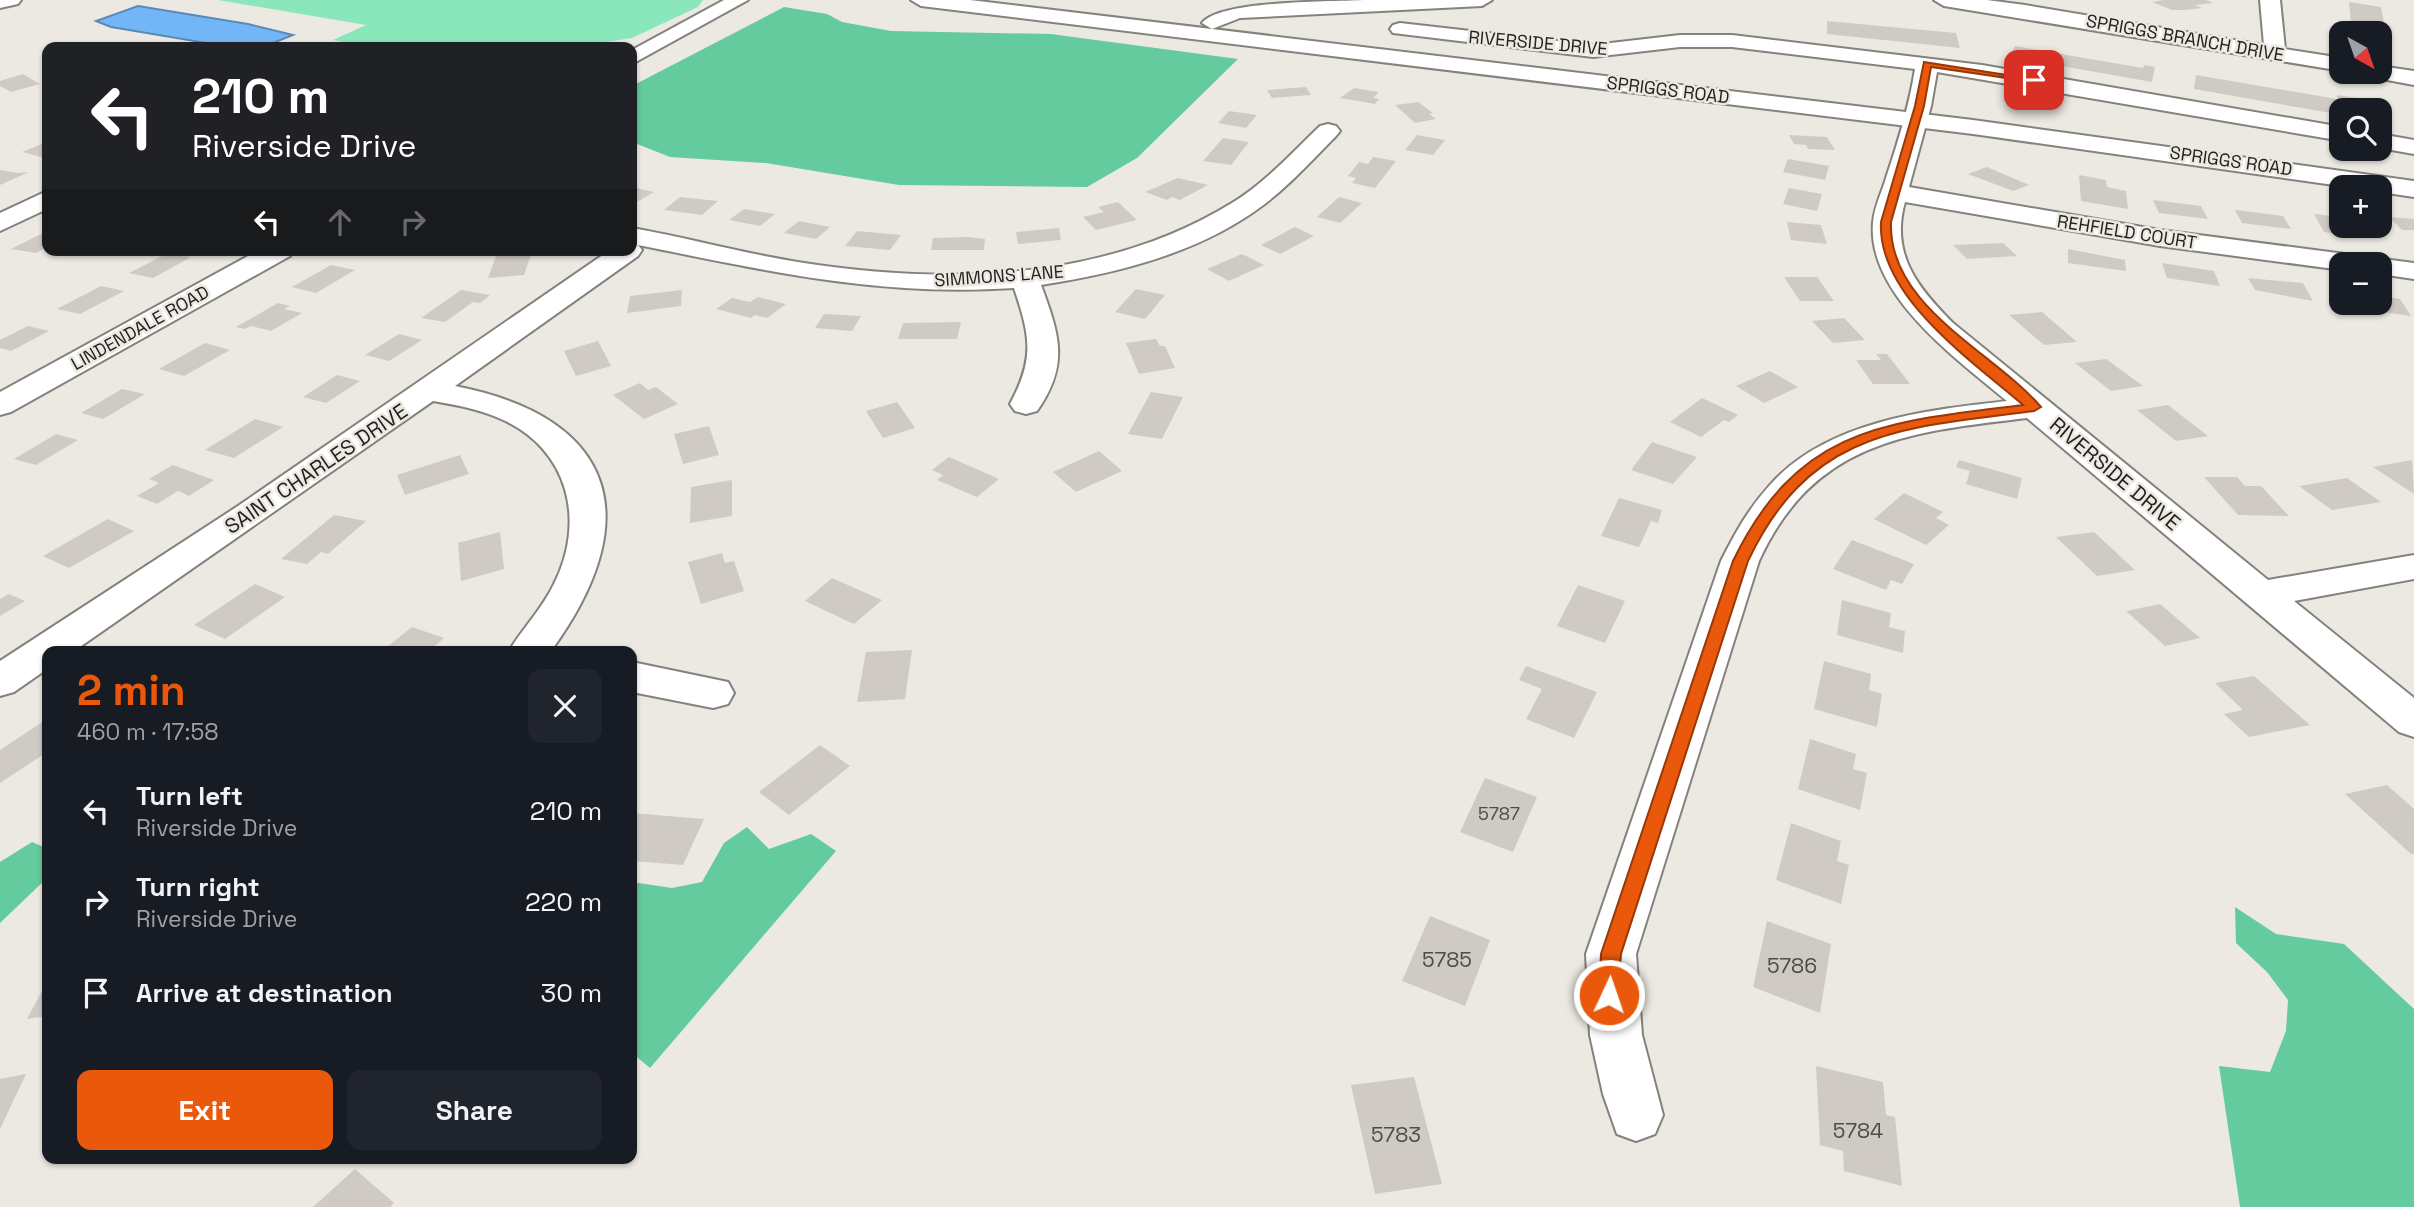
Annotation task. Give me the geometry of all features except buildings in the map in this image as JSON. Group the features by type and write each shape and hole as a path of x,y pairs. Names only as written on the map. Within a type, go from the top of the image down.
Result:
{"street":[{"path":"0,2 11,0"},
{"path":"637,55 738,0"},
{"name":"SPRIGGS ROAD","path":"921,0 1918,113 2192,140 2414,173"},
{"name":"SPRIGGS ROAD","path":"1017,0 1918,113 2414,189"},
{"path":"1212,23 1232,13 1482,0"},
{"name":"SPRIGGS BRANCH DRIVE","path":"1944,0 2025,10 2329,63"},
{"path":"2270,0 2275,54"},
{"name":"RIVERSIDE DRIVE","path":"1400,29 1593,51 1680,41 1720,40 1982,71 2329,132"},
{"name":"RIVERSIDE DRIVE","path":"1927,64 1918,113 1894,192 1885,237 1892,263 1905,286 1951,336 2034,407 2414,721"},
{"path":"2392,74 2414,78"},
{"name":"SIMMONS LANE","path":"637,243 851,277 966,281 1024,277 1105,264 1145,253 1212,226 1260,195 1328,131"},
{"path":"2392,143 2414,147"},
{"name":"REHFIELD COURT","path":"1894,192 2160,238 2329,260"},
{"path":"0,223 42,202"},
{"name":"LINDENDALE ROAD","path":"0,405 269,256"},
{"name":"SAINT CHARLES DRIVE","path":"53,646 430,391 616,256"},
{"path":"2392,268 2414,271"},
{"path":"1024,277 1046,344 1040,382 1026,404"},
{"path":"430,391 489,404 539,426 563,448 581,474 590,501 591,524 583,563 567,598 533,646"},
{"path":"1636,1115 1617,1051 1609,995 1611,954 1740,561 1759,523 1785,490 1815,464 1846,445 1884,431 1926,421 2034,407"},
{"path":"2260,594 2414,567"},
{"name":"SAINT CHARLES DRIVE","path":"0,681 42,653"},
{"path":"637,678 713,694"}],"green space":[{"path":"218,0 703,0 698,7 632,38 606,42 333,40 366,25"},
{"path":"784,7 827,14 842,22 891,31 1051,34 1238,59 1137,158 1087,187 899,185 766,163 670,157 637,144 637,83"},
{"path":"747,827 769,849 811,834 836,851 650,1068 637,1057 637,883 672,888 702,882 724,843"},
{"path":"32,842 42,846 42,883 0,923 0,862"},
{"path":"2235,907 2276,934 2344,944 2414,1009 2414,1207 2240,1207 2219,1066 2270,1072 2286,1031 2288,1000 2267,972 2236,943"}],"water":[{"path":"138,6 248,24 293,35 276,42 200,42 111,27 96,21"}],"route":[{"path":"1609,995 1611,954 1740,561 1759,523 1785,490 1815,464 1846,445 1884,431 1926,421 2034,407 1951,336 1919,303 1892,263 1885,237 1894,192 1920,106 1927,64 2034,80"}]}
